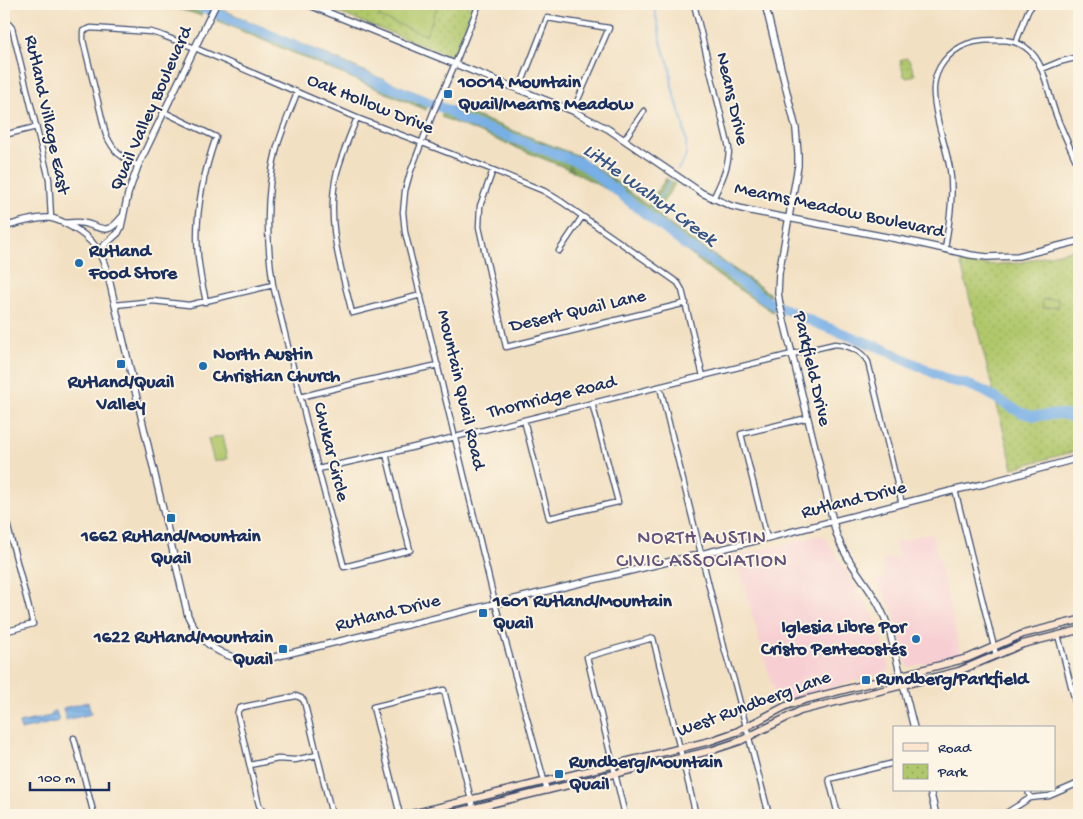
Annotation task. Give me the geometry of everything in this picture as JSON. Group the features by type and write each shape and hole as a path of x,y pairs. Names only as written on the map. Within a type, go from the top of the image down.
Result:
{"main road":[{"name":"West Rundberg Lane","path":"407,815 710,741 746,727 786,706 968,658 1023,634 1079,620"},
{"name":"West Rundberg Lane","path":"445,815 729,745 792,715 814,707 959,671 1023,644 1079,630"},
{"path":"811,698 814,707"}],"street":[{"name":"Quail Valley Boulevard","path":"98,250 118,233 121,227 128,194 138,166 216,4"},
{"name":"Mearns Meadow Boulevard","path":"307,4 573,111 608,129 693,188 739,208 987,257 1018,256 1079,241"},
{"name":"Mountain Quail Road","path":"479,4 407,182 403,212 406,232 496,604 547,790"},
{"name":"Neans Drive","path":"694,4 729,148 727,168 713,198"},
{"name":"Parkfield Drive","path":"766,4 798,142 798,166 779,273 778,293 836,534 840,545 881,608 889,629 914,726"},
{"path":"1016,42 1028,11 1033,4"},
{"path":"519,90 547,18 609,28 573,111"},
{"name":"Rutland Village East","path":"5,20 12,28 49,179 50,218"},
{"name":"Oak Hollow Drive","path":"138,166 117,154 106,135 82,40 83,31 91,28 151,32 195,48 357,118 494,170 553,196 675,280 682,290 686,303 703,376"},
{"path":"945,249 952,198 951,183 950,170 934,105 934,85 940,66 955,50 964,45 988,40 1008,40 1016,42 1031,51 1042,68 1056,114 1079,168"},
{"path":"1042,68 1079,57"},
{"name":"Chukar Circle","path":"297,93 282,130 269,192 267,212 269,258 273,285 300,397 344,567 410,550 386,454"},
{"path":"624,140 644,111"},
{"path":"164,112 216,137 207,162 201,188 197,224 198,256 206,302"},
{"path":"357,118 339,165 334,188 333,211 336,247 352,313 421,295"},
{"path":"4,135 36,127"},
{"name":"Desert Quail Lane","path":"494,170 482,200 479,213 479,227 506,347 686,303"},
{"path":"65,223 82,223 100,229 107,229 112,228 124,216"},
{"path":"559,252 582,216"},
{"name":"Rutland Drive","path":"4,227 36,219 50,218 82,232 98,250 104,262 115,305 185,607 192,624 208,644 220,652 235,658 266,659 833,522 1079,458"},
{"path":"115,305 153,301 189,305 273,285"},
{"name":"Thornridge Road","path":"318,469 792,354 842,344 860,353 868,362 902,504"},
{"path":"300,397 438,365"},
{"path":"660,387 725,651 769,815"},
{"path":"524,420 550,518 618,502 592,403"},
{"path":"767,538 741,434 807,418"},
{"path":"955,490 996,655"},
{"path":"4,512 32,624 4,632"},
{"path":"1058,636 1079,717"},
{"path":"625,815 587,657 653,638 696,815"},
{"path":"400,815 374,708 444,690 473,808"},
{"path":"263,812 238,710 241,707 294,696 300,697 304,701 332,815"},
{"path":"74,738 94,815"},
{"path":"250,765 278,759 294,760 318,755"},
{"path":"838,815 829,779 893,763"},
{"path":"1004,815 1030,798 1049,796 1079,783"},
{"path":"930,792 936,815"},
{"path":"1028,792 1030,798"}],"shaded area":[{"path":"932,533 961,653 946,659 908,667 893,611 875,581 885,577 882,560 899,556 895,542"},
{"path":"821,535 827,540 878,625 890,671 777,703 736,556"}],"green space":[{"path":"158,4 206,4 201,16"},
{"path":"316,4 474,4 455,51 450,56"},
{"path":"384,4 438,5 426,35 379,17"},
{"path":"221,9 430,98 426,110 216,20"},
{"path":"906,58 909,60 915,75 907,78 904,76 900,60"},
{"path":"447,105 579,156 648,206 666,178 675,184 656,213 769,293 773,312 717,275 608,190 566,168 441,117"},
{"path":"1079,248 1079,450 1013,468 960,261 985,265 1018,263"},
{"path":"1058,299 1058,307 1043,308 1042,300"},
{"path":"222,436 227,459 214,462 208,439"}],"water":[{"path":"88,702 91,714 66,720 63,708"},
{"path":"53,711 56,711 59,721 21,730 19,723 51,716"}],"waterway":[{"name":"Little Walnut Creek","path":"193,4 275,37 352,72 448,110 460,119 581,163 685,245 709,259 770,303 818,324 884,349 948,380 977,388 1022,413 1034,416 1062,414 1074,418 1079,417"},
{"path":"653,4 660,38 670,67 672,87 686,140 686,155 678,169"},
{"path":"647,215 670,181"}],"place":[{"name":"10014 Mountain Quail/Mearns Meadow","path":"448,94"},
{"name":"Rutland Food Store","path":"79,263"},
{"name":"Rutland/Quail Valley","path":"121,364"},
{"name":"North Austin Christian Church","path":"203,366"},
{"name":"1662 Rutland/Mountain Quail","path":"171,518"},
{"name":"1601 Rutland/Mountain Quail","path":"483,613"},
{"name":"Iglesia Libre Por Cristo Pentecostés","path":"916,639"},
{"name":"1622 Rutland/Mountain Quail","path":"283,649"},
{"name":"Rundberg/Parkfield","path":"866,680"},
{"name":"Rundberg/Mountain Quail","path":"559,774"}],"district":[{"name":"NORTH AUSTIN CIVIC ASSOCIATION","path":"702,550"}]}
